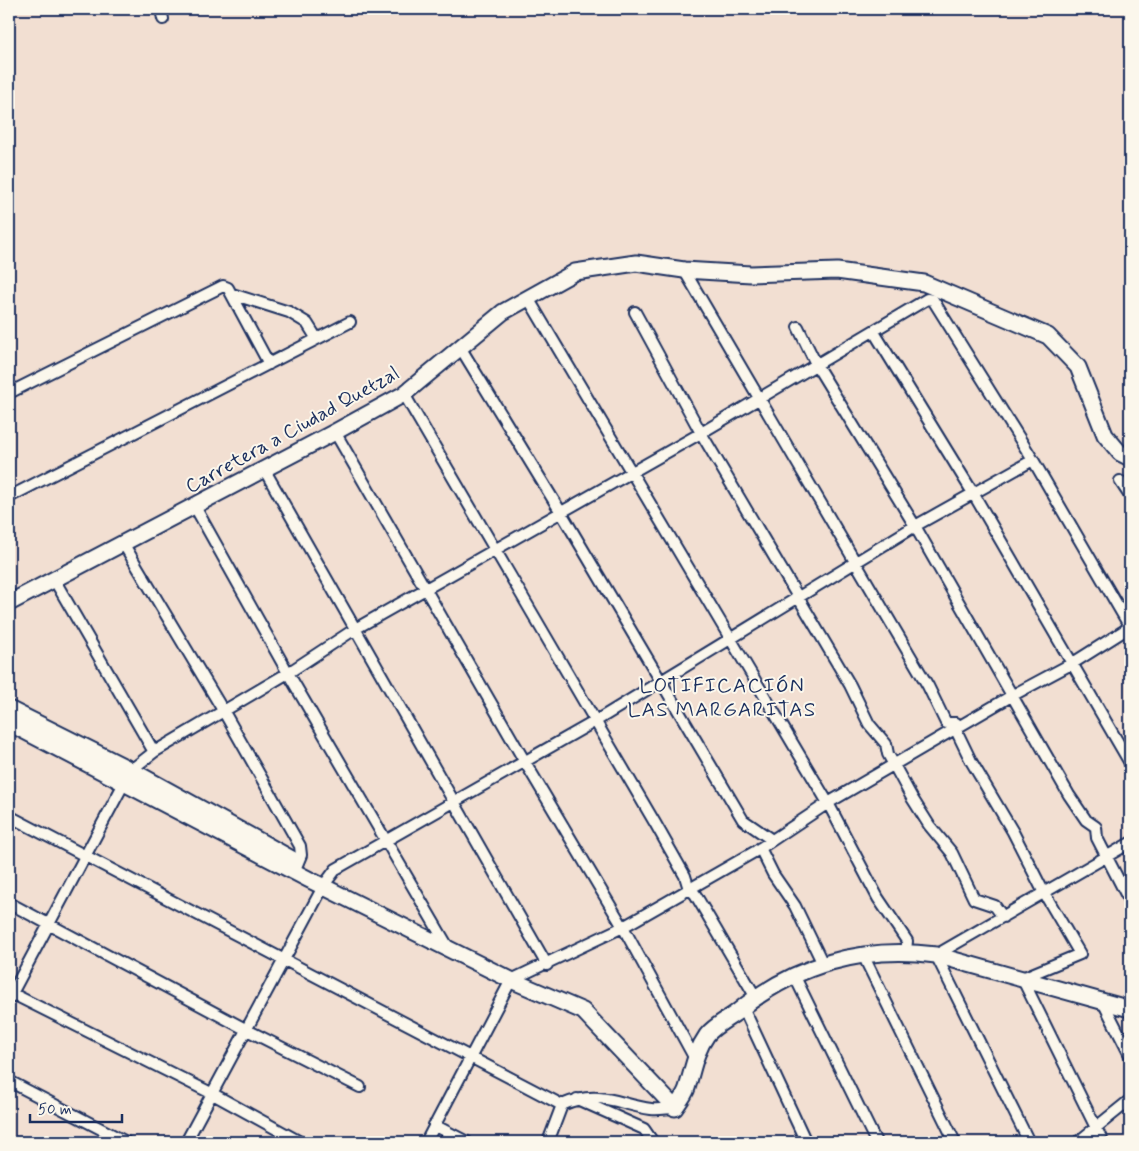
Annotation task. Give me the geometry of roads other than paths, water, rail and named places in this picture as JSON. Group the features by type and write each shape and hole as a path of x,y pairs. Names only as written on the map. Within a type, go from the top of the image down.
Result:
{"street":[{"name":"Carretera a Ciudad Quetzal","path":"9,603 55,581 404,394 503,312 575,272 636,263 684,270 751,274 837,271 924,283 1048,336 1078,367 1105,435 1120,453 1130,458"},
{"path":"684,270 928,686 946,723 956,723 956,730 981,780 1013,832 1043,892 1080,954 1022,978"},
{"path":"9,394 223,286 226,286 232,294 269,364"},
{"path":"232,294 289,312 307,323 318,339"},
{"path":"528,298 828,803 878,898 907,941 906,951"},
{"path":"300,1142 213,1094 10,995 127,776 154,752 288,673 355,629 701,434 758,399 818,366 926,299 934,300 1032,460 1130,627 1073,663 1013,695 828,803 760,848 623,928 547,965 511,980 426,1142"},
{"path":"635,312 701,434 850,685 869,724 886,744 888,754 912,798 929,825 952,854 974,899 995,906 1003,917"},
{"path":"9,497 350,322"},
{"path":"798,327 818,366 915,526 1070,795 1086,820 1096,827 1097,838 1130,902"},
{"path":"874,332 973,493 1130,763"},
{"path":"460,348 562,514 742,820 772,840"},
{"path":"404,394 594,722 655,823 685,876 689,889 695,894 755,996"},
{"path":"336,432 524,762 623,928 694,1057"},
{"path":"186,1142 324,885 336,869 594,722 729,637 915,526 1032,460"},
{"path":"264,469 547,965"},
{"path":"1120,481 1130,496"},
{"path":"194,505 288,673 448,947"},
{"path":"123,543 224,712 300,846 302,855 296,867"},
{"path":"55,581 154,752"},
{"path":"9,709 42,733 127,776 296,867 314,872 324,885 511,980 583,1011 675,1108"},
{"path":"9,723 42,733"},
{"path":"9,816 470,1058 562,1104 576,1099 598,1096 652,1110 675,1108"},
{"path":"936,955 1043,892 1130,844"},
{"path":"760,848 773,874 795,906 823,964"},
{"path":"9,903 247,1030 360,1087"},
{"path":"675,1108 687,1090 694,1057 708,1034 755,996 794,975 823,964 863,955 906,951 936,955 1130,1008"},
{"path":"863,955 954,1142"},
{"path":"936,955 1029,1142"},
{"path":"794,975 876,1142"},
{"path":"1022,978 1103,1142"},
{"path":"1103,1002 1130,1055"},
{"path":"743,1007 806,1142"},
{"path":"9,1081 126,1142"},
{"path":"576,1099 644,1129 653,1142"},
{"path":"1078,1142 1130,1100"},
{"path":"548,1142 562,1104"},
{"path":"434,1126 466,1142"}],"district":[{"name":"LOTIFICACIÓN LAS MARGARITAS","path":"722,697"}]}
